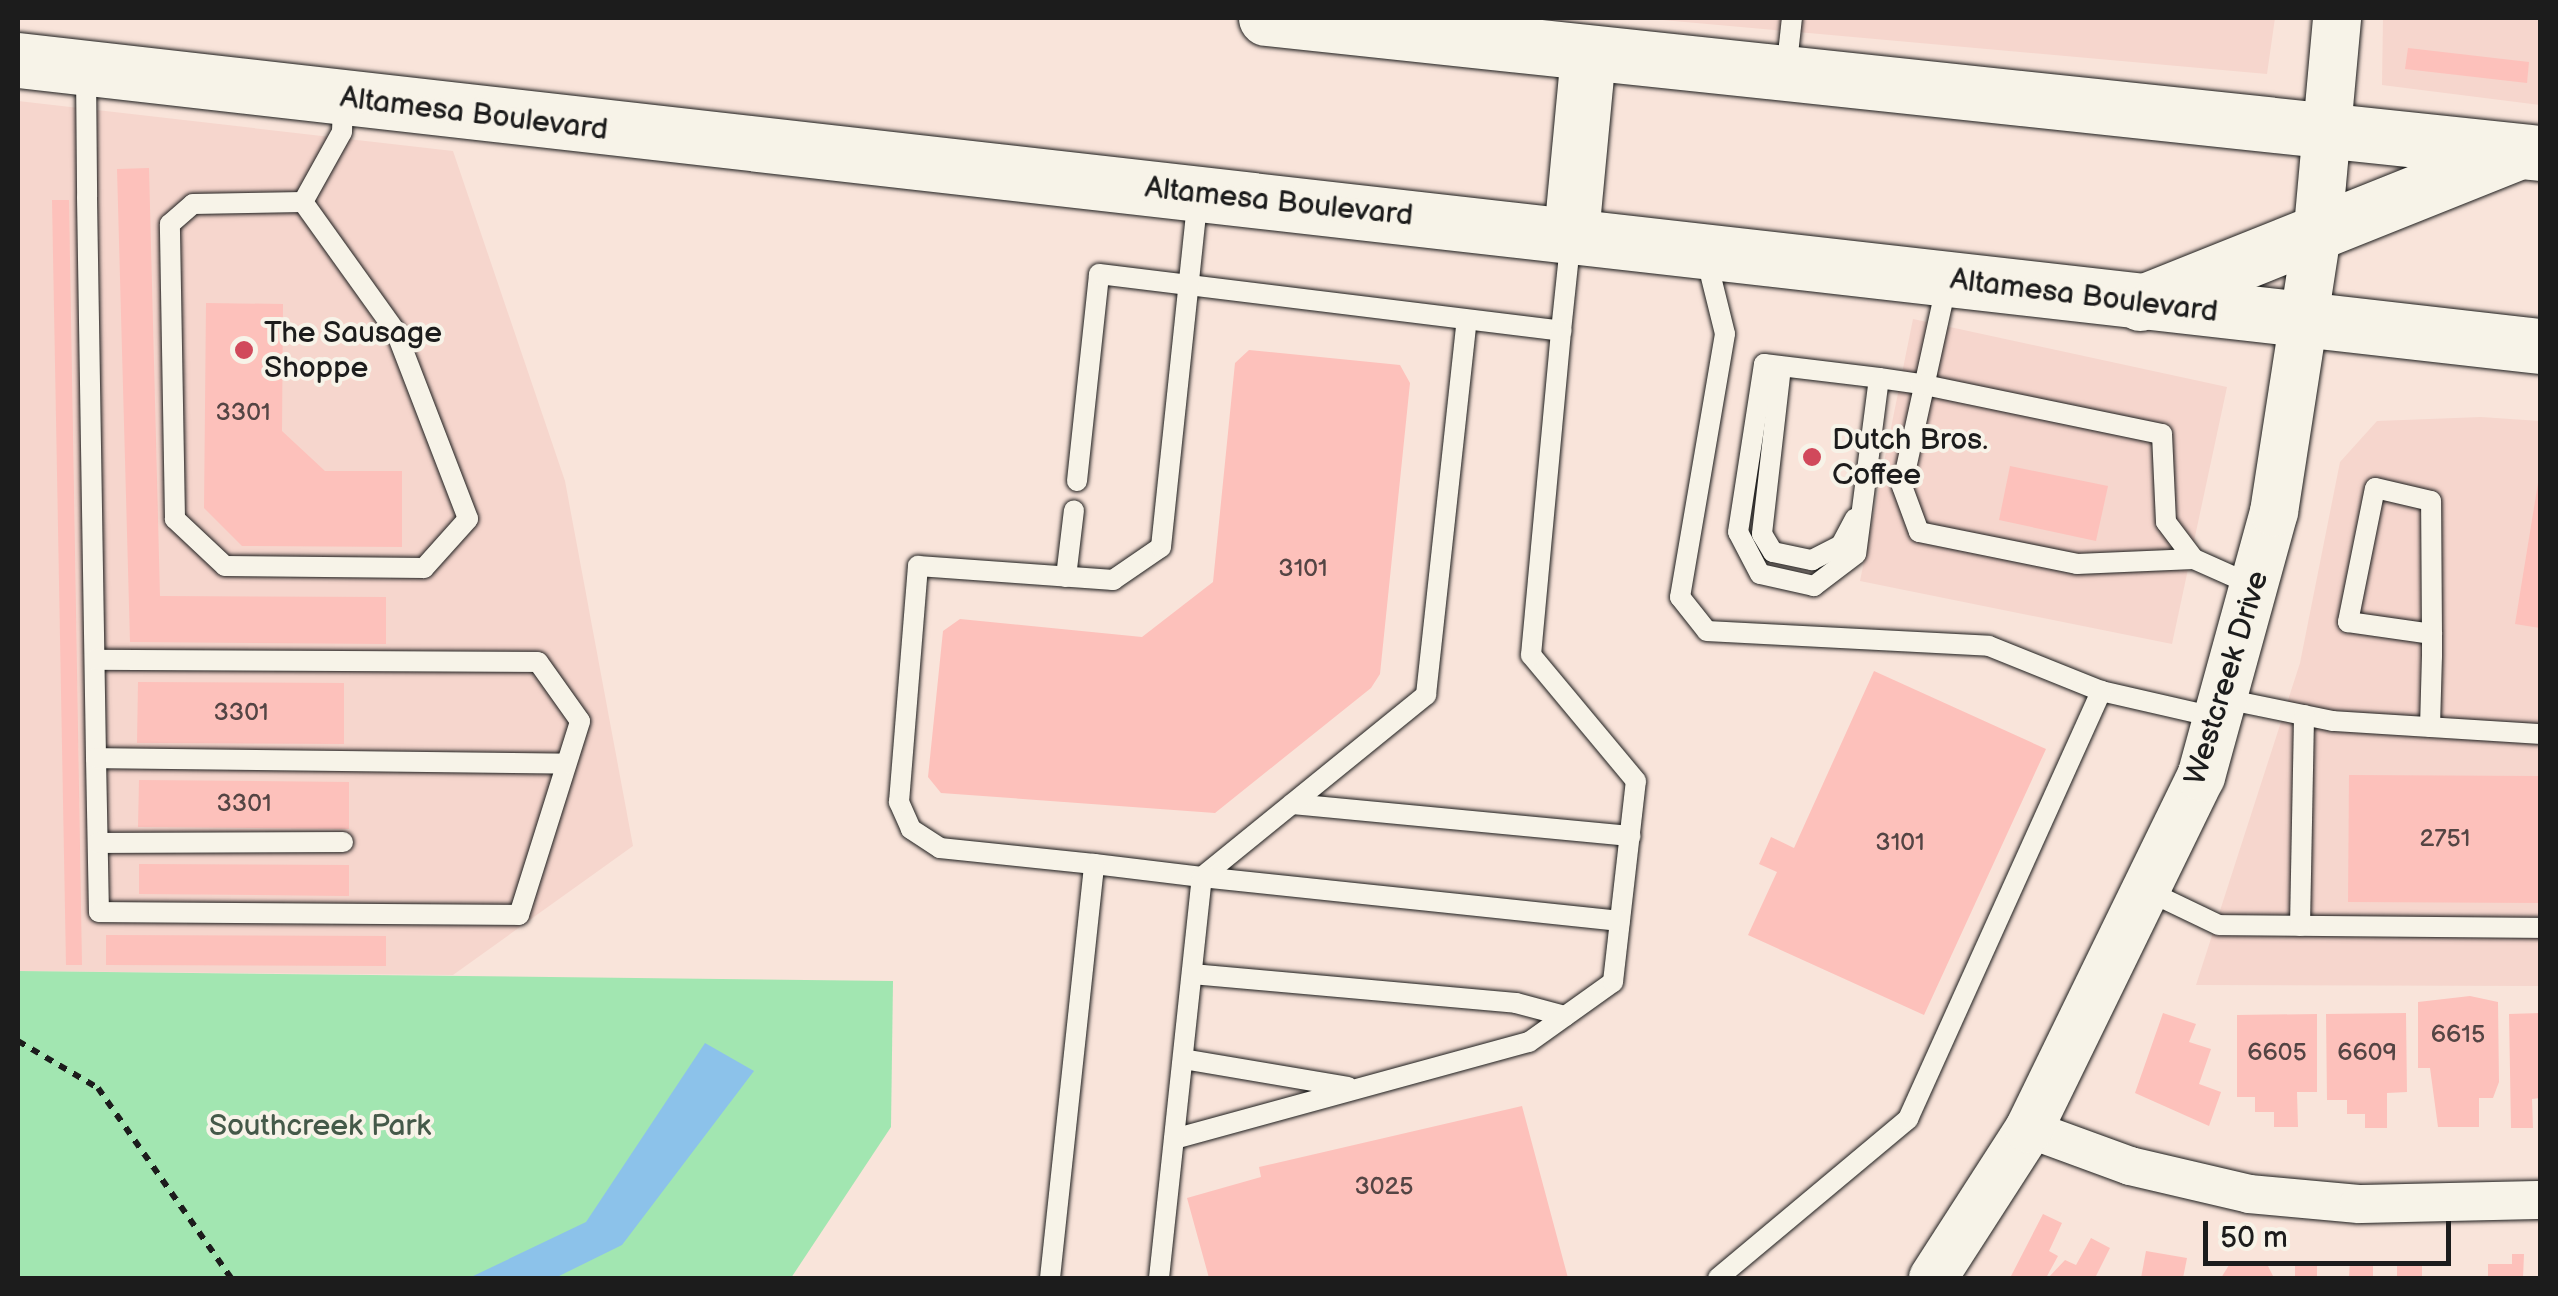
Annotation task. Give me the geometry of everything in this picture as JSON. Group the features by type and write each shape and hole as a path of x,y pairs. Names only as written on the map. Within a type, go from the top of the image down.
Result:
{"main road":[{"path":"1266,18 1590,37 1786,74 2531,152"},
{"path":"1571,234 1590,37"},
{"name":"Altamesa Boulevard","path":"18,60 538,122 1571,234 2304,322 2540,346"},
{"path":"2140,303 2318,228 2531,152"}],"street":[{"name":"Westcreek Drive","path":"1933,1278 2030,1129 2150,892 2222,708 2257,587 2304,322 2330,129 2338,18"},
{"path":"2030,1129 2130,1166 2249,1194 2359,1204 2540,1200"}],"lane":[{"path":"1786,74 1792,18"},
{"path":"86,68 96,758 99,912 519,915 580,721 538,662 95,660"},
{"path":"303,202 342,132 344,98"},
{"path":"1198,194 1161,547 1112,580 918,566 899,802 911,829 940,848 1620,921"},
{"path":"303,202 396,332 468,519 424,568 225,566 175,519 170,224 193,204 303,202"},
{"path":"1174,1139 1528,1042 1613,982 1636,781 1531,655 1571,234"},
{"path":"1704,250 1725,334 1680,597 1708,631 1988,646 2100,691 2222,708 2540,734"},
{"path":"1077,481 1099,274 1561,331"},
{"path":"1948,280 1920,384 1902,486 1919,532 2077,564 2194,559 2257,587"},
{"path":"1159,1278 1202,877 1426,695 1467,320"},
{"path":"1879,378 1862,507 1841,544 1812,560 1773,552 1762,534 1772,365 1879,378 1920,384 2162,434 2166,522 2194,559"},
{"path":"2430,727 2432,634 2430,501 2375,488 2348,622 2432,634"},
{"path":"1066,577 1074,510"},
{"path":"1718,1278 1908,1119 2100,691"},
{"path":"2300,926 2304,715"},
{"path":"96,758 566,764"},
{"path":"1292,804 1630,836"},
{"path":"98,843 343,842"},
{"path":"1050,1278 1094,864"},
{"path":"2150,892 2219,925 2540,928"},
{"path":"1192,974 1516,1003 1565,1016"},
{"path":"1183,1059 1358,1088"}],"path":[{"path":"18,1041 98,1088 231,1278"}],"shaded area":[{"path":"1640,18 2275,18 2267,74"},
{"path":"2383,18 2540,18 2540,105 2382,85"},
{"path":"18,101 453,151 565,481 633,846 453,975 18,971"},
{"path":"1913,319 2227,387 2172,644 1860,581"},
{"path":"2481,417 2540,421 2540,986 2196,985 2300,663 2340,462 2377,421"}],"green space":[{"name":"Southcreek Park","path":"18,971 893,981 891,1127 791,1278 18,1278"}],"water":[{"path":"705,1043 754,1071 622,1245 555,1278 469,1278 586,1222"}],"building":[{"path":"2408,48 2529,62 2527,83 2405,69"},
{"path":"149,168 160,596 386,597 386,644 130,642 117,169"},
{"path":"52,200 69,200 82,965 66,965"},
{"path":"206,303 283,304 282,431 325,471 402,471 402,547 242,546 204,508"},
{"path":"1249,350 1400,365 1410,383 1380,674 1371,688 1215,813 941,793 928,777 943,631 960,619 1142,637 1213,582 1235,363"},
{"path":"2010,466 2108,486 2096,541 1999,520"},
{"path":"2540,483 2540,628 2515,624"},
{"path":"1874,671 2046,749 1924,1015 1748,935 1777,872 1759,864 1771,837 1794,848"},
{"path":"138,682 344,683 344,744 137,743"},
{"path":"2349,775 2540,776 2540,903 2348,902"},
{"path":"139,780 349,782 349,829 138,827"},
{"path":"139,864 349,865 349,896 139,894"},
{"path":"106,935 386,936 386,966 106,965"},
{"path":"2470,996 2498,1002 2499,1082 2493,1098 2479,1098 2479,1127 2438,1127 2430,1068 2418,1068 2418,1002"},
{"path":"2163,1013 2196,1024 2189,1042 2211,1049 2199,1084 2221,1092 2209,1126 2135,1093"},
{"path":"2406,1013 2407,1092 2387,1093 2387,1128 2365,1128 2365,1114 2347,1114 2347,1100 2327,1100 2326,1014"},
{"path":"2540,1013 2540,1098 2532,1099 2533,1128 2511,1128 2509,1014"},
{"path":"2317,1014 2317,1092 2297,1092 2298,1127 2274,1127 2274,1112 2255,1112 2255,1097 2237,1097 2237,1015"},
{"path":"1522,1106 1568,1278 1209,1278 1187,1198 1261,1177 1259,1167"},
{"path":"2043,1214 2062,1223 2049,1251 2058,1256 2046,1278 2010,1278"},
{"path":"2091,1238 2110,1248 2095,1278 2048,1278 2065,1260 2076,1265"},
{"path":"2146,1251 2187,1258 2183,1278 2141,1278"},
{"path":"2512,1254 2524,1254 2523,1278 2488,1278 2488,1264 2512,1264"},
{"path":"2350,1261 2373,1262 2373,1278 2349,1278"},
{"path":"2295,1262 2317,1262 2317,1278 2295,1278"},
{"path":"2267,1264 2274,1278 2221,1278 2229,1265"},
{"path":"2397,1264 2422,1264 2422,1278 2397,1278"}],"place":[{"name":"The Sausage Shoppe","path":"244,350"},
{"name":"Dutch Bros. Coffee","path":"1812,457"}]}
